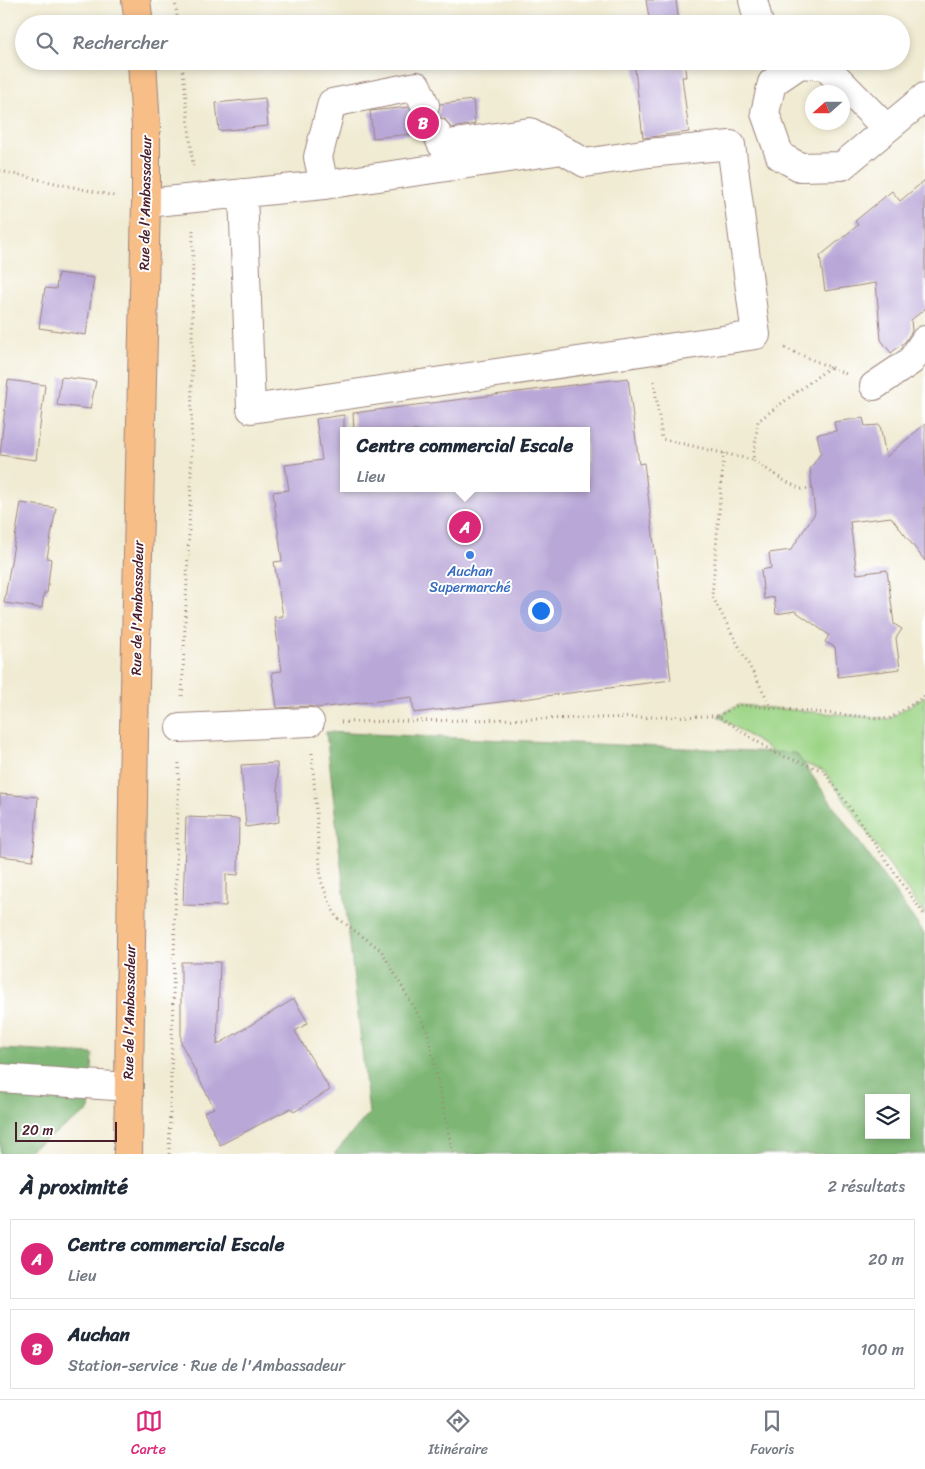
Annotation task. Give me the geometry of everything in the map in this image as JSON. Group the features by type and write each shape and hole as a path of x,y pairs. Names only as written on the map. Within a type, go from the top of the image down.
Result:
{"main road":[{"path":"136,0 138,15"},
{"name":"Rue de l'Ambassadeur","path":"128,1154 134,720 146,203 146,127 143,70"}],"street":[{"path":"753,0 756,15"},
{"path":"829,70 886,128"},
{"path":"769,72 765,113 780,156 800,167 842,166 925,97"},
{"path":"324,185 318,157 332,102 417,86 425,105"},
{"path":"243,193 251,409 756,336 731,145 649,153 585,163 530,132 442,145 436,132"},
{"path":"146,203 324,185 564,150"},
{"path":"874,386 912,361 925,340"},
{"path":"180,728 310,722"},
{"path":"0,1078 128,1087"}],"path":[{"path":"175,0 177,15"},
{"path":"169,1154 180,728 191,485 193,161 183,70"},
{"path":"0,171 146,203"},
{"path":"756,336 874,386"},
{"path":"650,351 662,439 753,460 783,480 802,489 812,488"},
{"path":"753,460 758,421 830,367"},
{"path":"724,453 712,596 772,708"},
{"path":"453,1154 427,1030 381,950 336,917 321,881 310,722 718,716 739,705 890,718 925,696"},
{"path":"718,716 775,753 824,771 925,916"}],"green space":[{"path":"925,696 925,916 824,771 775,753 718,716 739,705 889,719"},
{"path":"326,732 796,753 925,935 925,1154 334,1154 369,1113"},
{"path":"0,1049 93,1054 89,1111 23,1154 0,1154"}],"building":[{"path":"646,0 676,0 678,15 648,15"},
{"path":"635,70 685,70 686,77 682,77 689,132 643,138"},
{"path":"265,98 268,126 219,131 216,103"},
{"path":"473,100 475,124 451,128 445,119 434,117 438,114 440,104"},
{"path":"409,107 415,117 427,120 423,123 421,133 373,138 370,111"},
{"path":"925,180 925,309 911,320 912,331 905,342 891,353 881,340 876,283 825,291 820,256 858,225 855,221 892,191 900,201"},
{"path":"58,273 94,278 86,335 39,328 45,288 56,289"},
{"path":"61,377 96,381 90,409 57,405"},
{"path":"628,378 639,464 644,463 671,680 414,713 412,697 317,708 309,706 277,708 272,672 282,671 274,617 283,616 274,562 282,561 273,492 289,490 285,465 322,460 316,419 344,415 344,427 340,427 340,492 590,492 590,427 354,427 353,413"},
{"path":"8,380 45,385 36,460 0,455"},
{"path":"863,418 865,426 880,425 886,457 925,424 925,561 891,517 850,522 857,574 887,570 894,624 902,629 896,638 900,669 838,677 835,647 825,642 829,635 795,611 776,614 774,597 764,599 761,570 771,568 769,553 791,550 815,513 810,469 821,453 817,434 836,431 834,422"},
{"path":"21,503 56,508 47,558 51,559 47,593 44,593 42,608 4,603"},
{"path":"277,763 279,822 246,827 241,765"},
{"path":"0,794 38,797 33,860 0,856"},
{"path":"186,817 239,819 238,875 226,874 226,906 183,905"},
{"path":"181,962 220,962 217,1045 294,999 308,1023 295,1031 330,1090 294,1112 291,1108 220,1145 204,1112 214,1108 181,1043"}],"place":[{"name":"Auchan","path":"423,123"},
{"name":"Centre commercial Escale","path":"465,527"},
{"name":"Auchan Supermarché","path":"470,555"}]}
